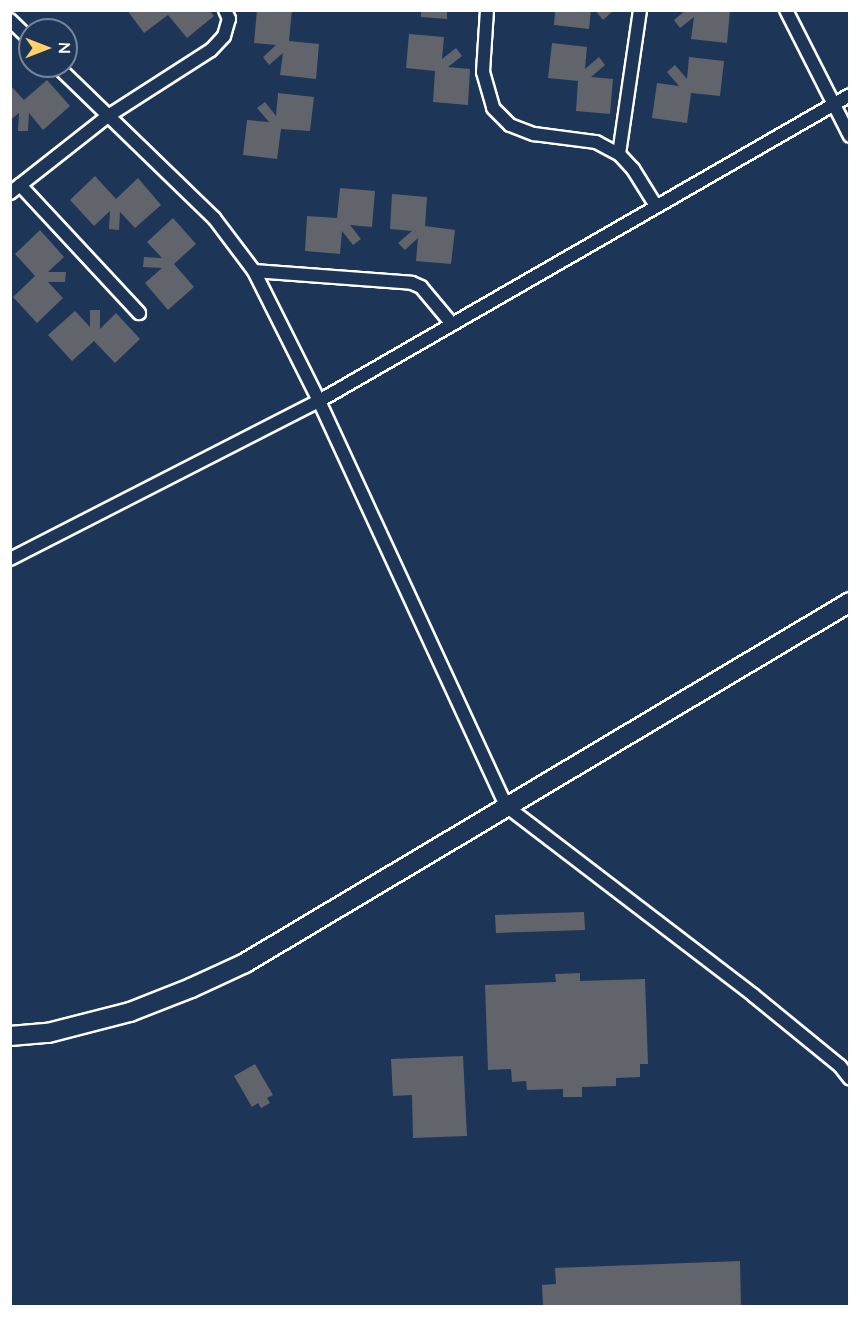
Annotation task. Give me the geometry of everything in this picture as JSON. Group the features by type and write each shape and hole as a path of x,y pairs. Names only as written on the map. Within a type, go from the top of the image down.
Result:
{"highway":[{"path":"10,1036 48,1033 130,1012 246,963 849,602"}],"street":[{"path":"139,313 15,189 108,116 211,50 224,36 229,19 225,10"},
{"path":"487,10 483,72 493,108 510,125 534,134 596,142 619,154 633,169 656,206"},
{"path":"619,154 640,10"},
{"path":"786,10 849,136"},
{"path":"69,78 214,218 254,271 319,401 506,806 753,995 840,1066 849,1079"},
{"path":"10,559 319,401 849,95"},
{"path":"254,271 412,283 421,287 452,324"}],"building":[{"path":"127,10 209,10 214,16 187,38 168,15 144,33"},
{"path":"257,10 292,10 289,41 319,44 316,79 280,75 283,53 269,65 263,57 276,45 254,43"},
{"path":"421,10 447,10 447,19 421,17"},
{"path":"591,10 589,29 554,25 555,12"},
{"path":"595,10 614,10 603,20"},
{"path":"686,10 730,10 727,43 691,39 694,17 680,28 674,20"},
{"path":"409,34 444,37 442,59 456,48 462,56 448,67 470,69 468,105 433,102 435,71 406,68"},
{"path":"552,43 587,47 585,69 599,57 605,65 591,77 613,79 610,114 576,111 578,81 548,78"},
{"path":"689,57 724,61 720,96 691,93 687,123 652,118 657,83 679,86 667,72 675,65 687,79"},
{"path":"47,80 70,106 43,130 29,113 28,131 18,131 19,113 10,120 10,85 24,100"},
{"path":"278,93 314,97 310,131 281,129 277,159 243,155 247,120 269,122 257,108 265,102 276,116"},
{"path":"95,176 116,199 138,178 161,205 135,228 120,212 119,230 109,229 110,211 94,226 70,200"},
{"path":"340,188 375,191 372,227 350,225 361,239 353,245 342,231 340,254 305,251 307,216 337,218"},
{"path":"392,194 427,197 425,226 455,230 451,264 416,261 418,238 405,250 398,243 412,231 390,229"},
{"path":"173,218 196,244 174,264 194,287 168,310 145,283 162,268 143,267 144,257 162,258 147,242"},
{"path":"40,230 64,257 48,272 66,272 65,282 48,282 63,298 37,323 13,297 35,276 15,254"},
{"path":"90,310 100,310 100,329 116,313 140,339 115,363 94,341 72,361 48,335 75,311 90,327"},
{"path":"584,912 585,930 496,933 495,915"},
{"path":"580,973 580,981 645,979 648,1064 640,1064 640,1077 616,1078 616,1086 582,1087 582,1097 563,1097 563,1089 527,1090 526,1081 512,1082 511,1069 488,1070 485,985 556,982 555,974"},
{"path":"463,1056 467,1136 413,1138 412,1095 393,1096 391,1059"},
{"path":"255,1064 273,1095 267,1098 270,1103 261,1108 258,1103 252,1107 234,1076"},
{"path":"740,1261 741,1306 543,1306 542,1285 556,1284 555,1268"}]}
